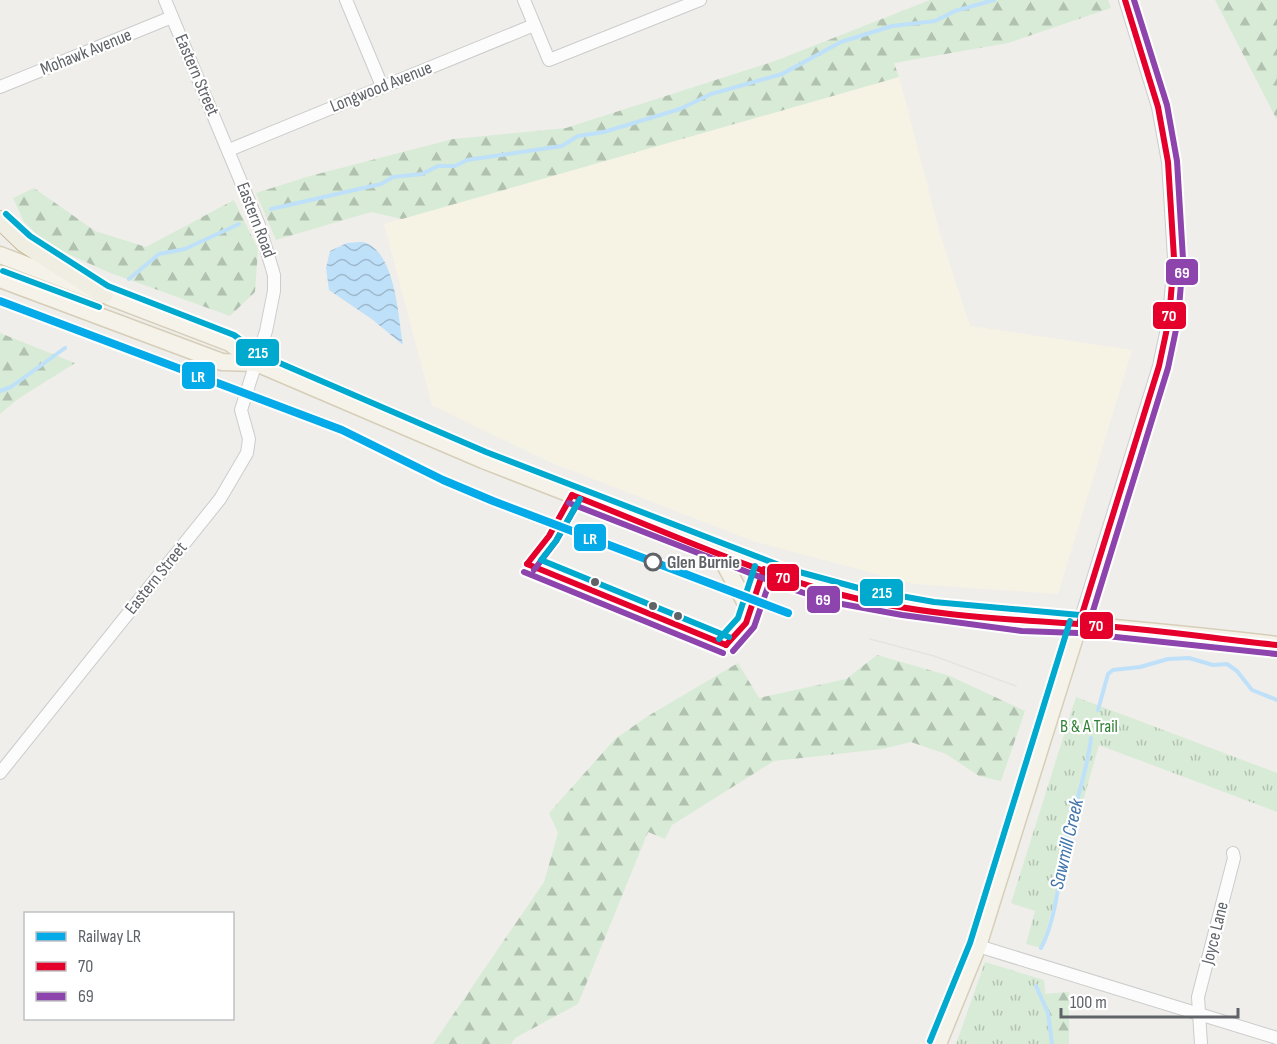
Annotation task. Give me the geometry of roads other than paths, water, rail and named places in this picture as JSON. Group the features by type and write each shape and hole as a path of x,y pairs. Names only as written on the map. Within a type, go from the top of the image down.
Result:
{"highway":[{"path":"0,220 24,243 104,294"}],"main road":[{"path":"0,255 230,342 256,363 483,460 789,579 833,593 903,606 1023,622 1079,624 1277,645"},
{"path":"0,279 222,362 256,363"},
{"path":"717,550 751,613"},
{"path":"938,1044 978,946 1079,624"}],"street":[{"name":"Eastern Street","path":"165,0 229,150"},
{"path":"346,0 382,86"},
{"path":"524,0 549,60 700,0"},
{"path":"1079,624 1160,366 1169,319 1173,268 1173,226 1166,151 1158,107 1125,0"},
{"name":"Mohawk Avenue","path":"0,87 172,17"},
{"name":"Longwood Avenue","path":"229,150 534,25"},
{"name":"Eastern Road","path":"229,150 273,266 274,291 256,363"},
{"name":"Eastern Street","path":"0,773 230,485 247,453 249,439 241,410 256,363"},
{"name":"Joyce Lane","path":"1201,1044 1198,997 1234,858 1233,853"},
{"path":"978,946 1277,1038"}],"water":[{"path":"347,243 366,243 384,260 394,288 403,345 373,320 329,290 326,268 330,251"}],"waterway":[{"path":"271,209 381,184 393,177 422,174 438,166 455,166 467,160 562,146 578,136 604,132 680,109 711,94 782,74 841,42 892,26 935,21 955,11 994,0"},
{"path":"129,279 159,254 185,249 239,224"},
{"path":"0,391 11,387 65,348"},
{"name":"Sawmill Creek","path":"1098,710 1108,674 1113,670 1140,667 1168,659 1189,658 1213,665 1227,664 1237,671 1252,690 1277,700"},
{"name":"Sawmill Creek","path":"1041,948 1054,910 1066,841 1091,738"},
{"name":"Sawmill Creek","path":"1036,986 1048,1013 1052,1044"}],"tram line":[{"path":"870,639 934,656 1016,686"}],"rail line":[{"name":"LR","path":"0,301 342,430 443,480 493,501 788,613"}],"place":[{"name":"Glen Burnie","path":"653,562"}],"park label":[{"name":"B & A Trail","path":"1089,726"}]}
